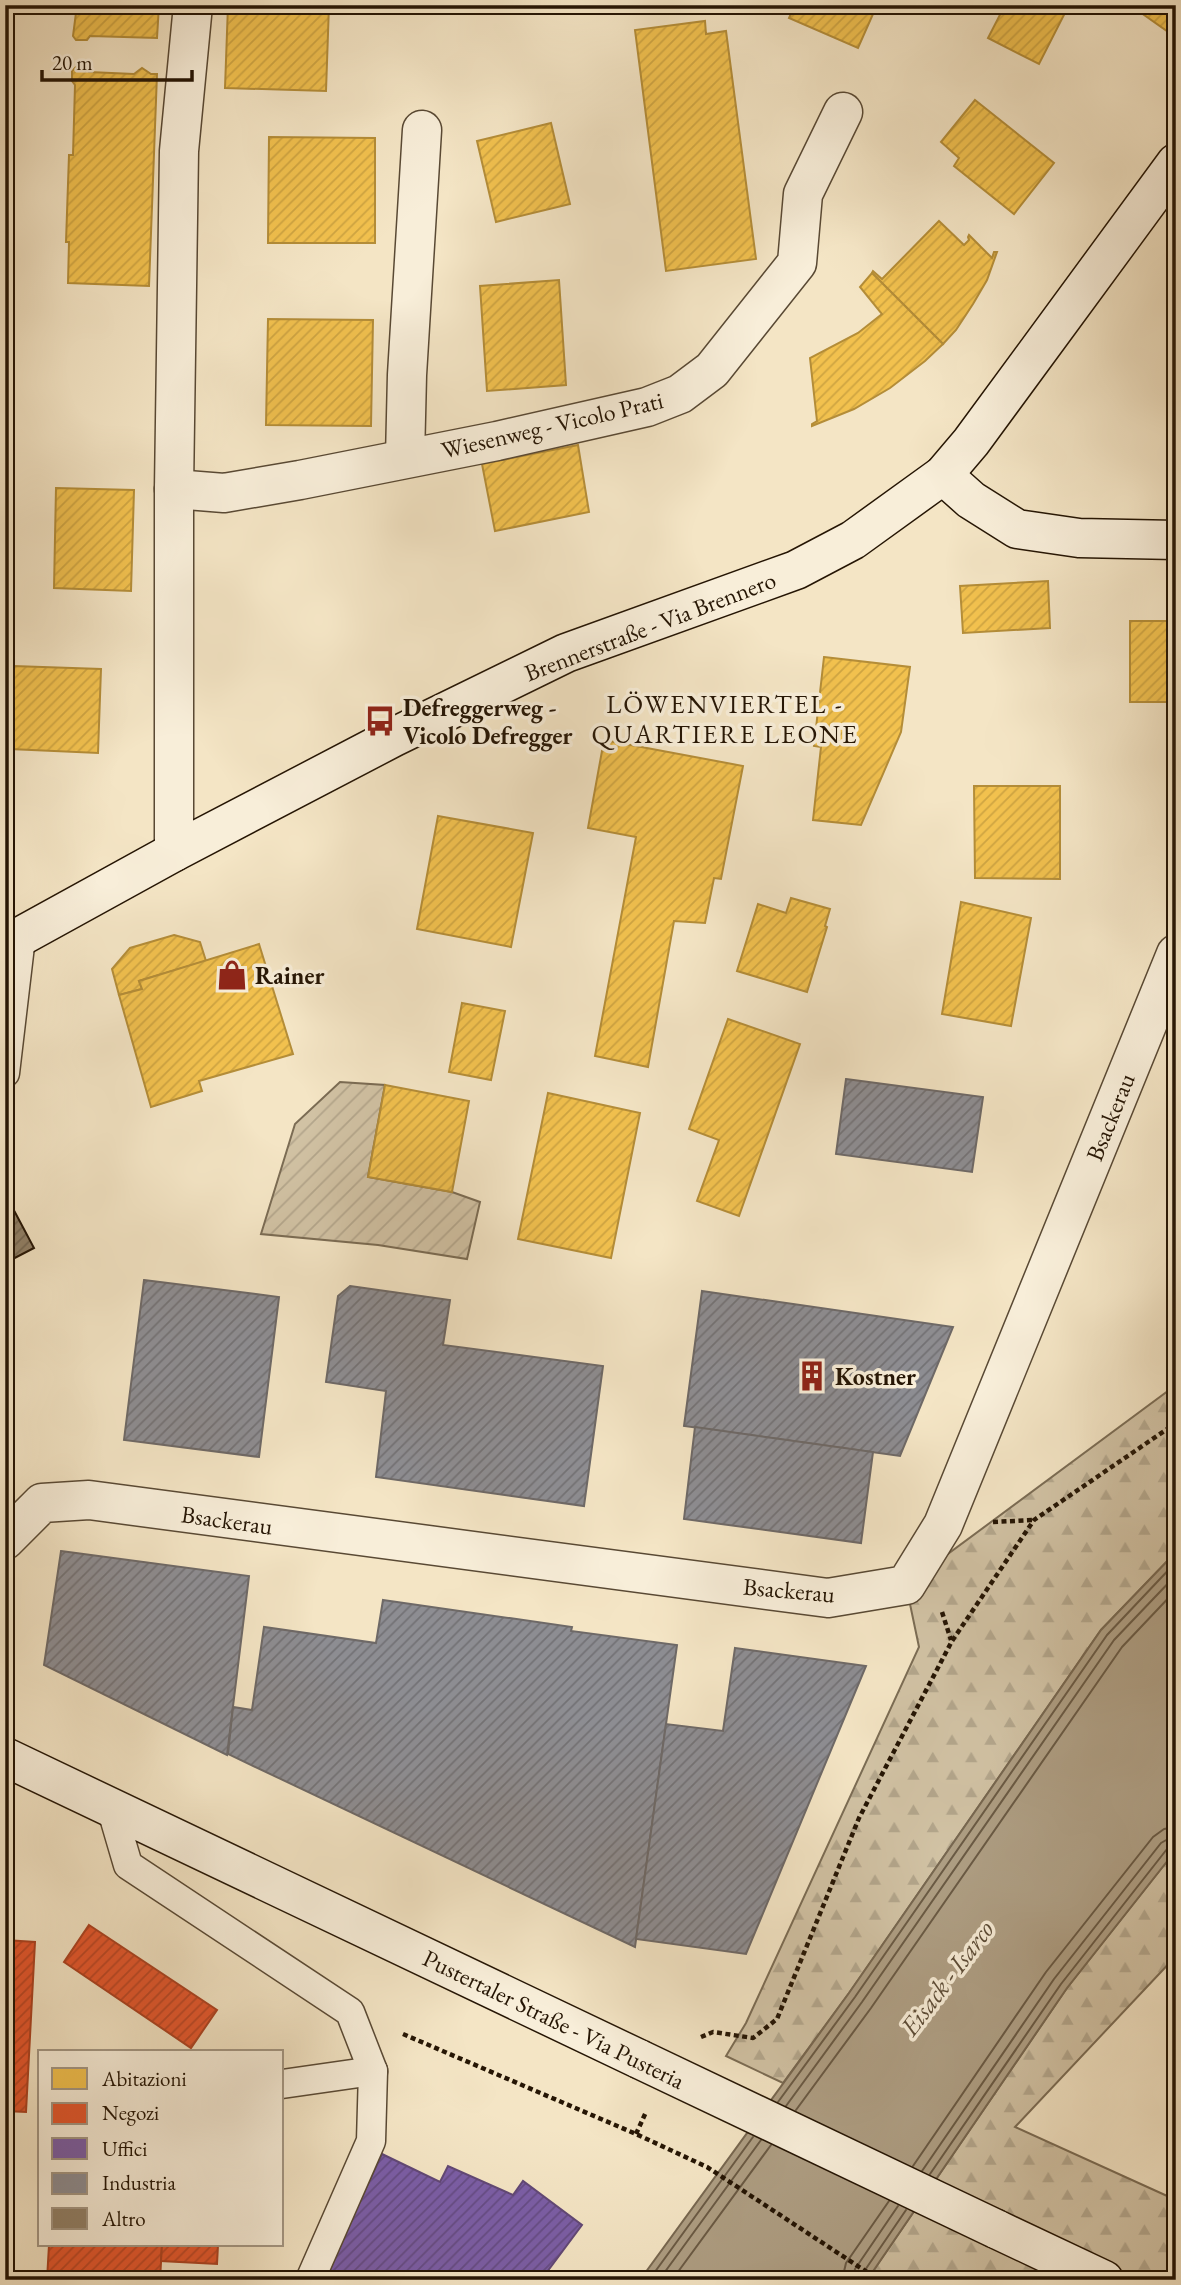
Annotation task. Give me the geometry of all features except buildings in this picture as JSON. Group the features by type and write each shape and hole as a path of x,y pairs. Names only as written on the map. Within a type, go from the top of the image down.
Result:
{"street":[{"path":"174,852 174,489 179,151 193,5"},
{"name":"Wiesenweg - Vicolo Prati","path":"174,489 224,493 497,441 647,407 680,394 712,370 797,263 803,194 843,112"},
{"path":"405,458 422,130"},
{"name":"Brennerstraße - Via Brennero","path":"13,941 174,852 394,737 566,653 796,570 853,540 943,475 979,431 1176,163"},
{"path":"943,475 971,500 1017,529 1079,538 1176,540"},
{"name":"Bsackerau","path":"5,1540 42,1503 89,1500 828,1598 906,1585 943,1525 1169,1000 1176,954"},
{"name":"Pustertaler Straße - Via Pusteria","path":"5,1757 1104,2280"}],"lane":[{"path":"5,1073 13,941"},
{"path":"111,1807 128,1866 351,2012 373,2071 371,2141 310,2280"},
{"path":"284,2084 373,2071"}],"path":[{"path":"693,2040 713,2032 753,2038 776,2019 859,1818 952,1641 1034,1520 1176,1423"},
{"path":"351,2012 707,2167 879,2280"},
{"path":"636,2134 647,2111"}],"green space":[{"path":"340,1082 385,1085 368,1177 452,1192 480,1202 467,1259 378,1245 261,1234 295,1124"},
{"path":"1176,1385 1176,1552 1101,1630 849,1993 783,2083 726,2056 746,2023 919,1647 906,1585"},
{"path":"1176,1850 1176,1956 1015,2127 1176,2200 1176,2280 867,2280 1067,1988"}],"water":[{"name":"Eisack - Isarco","path":"1176,1552 1176,1850 1067,1988 867,2280 640,2280 849,1993 1101,1630"}],"place":[{"name":"Defreggerweg - Vicolo Defregger","path":"380,721"},
{"name":"Rainer","path":"232,975"},
{"name":"Kostner","path":"812,1376"}],"district":[{"name":"LÖWENVIERTEL - QUARTIERE LEONE","path":"725,719"}]}
